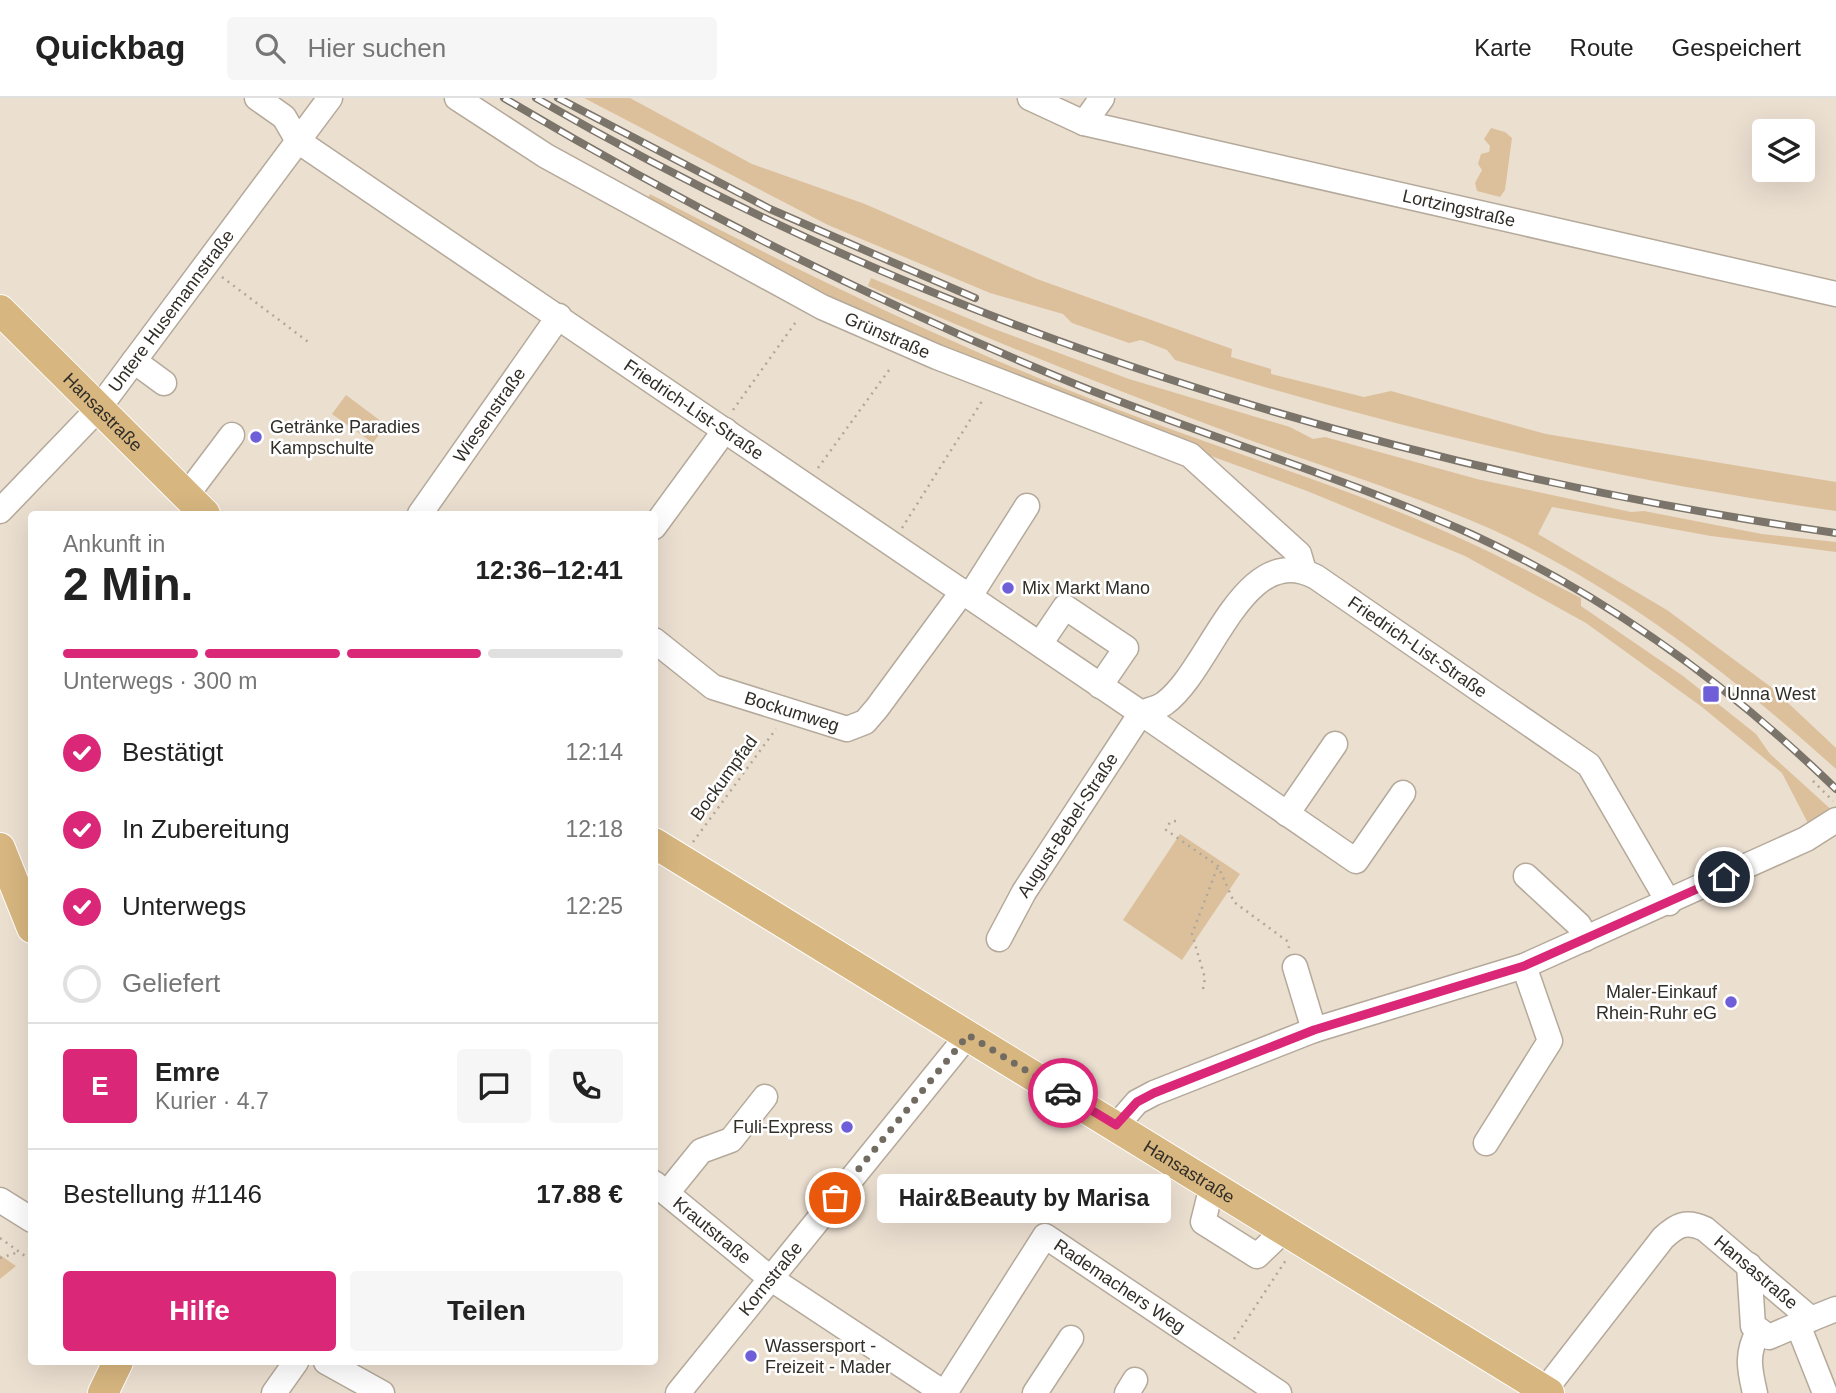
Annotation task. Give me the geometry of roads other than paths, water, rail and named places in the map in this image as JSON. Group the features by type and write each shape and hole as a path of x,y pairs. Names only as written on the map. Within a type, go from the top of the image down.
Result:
{"main road":[{"name":"Hansastraße","path":"0,310 195,505"},
{"name":"Hansastraße","path":"658,845 1547,1392"},
{"path":"0,848 28,918"},
{"path":"103,1393 117,1365"}],"street":[{"name":"Friedrich-List-Straße","path":"257,98 284,117 298,141 967,593 1356,862 1403,793"},
{"name":"Untere Husemannstraße","path":"0,511 99,408 330,98"},
{"name":"Grünstraße","path":"457,98 546,156 822,307 995,380 1189,455 1298,554 1304,571"},
{"name":"Lortzingstraße","path":"1030,98 1084,122 1836,295"},
{"path":"1084,122 1102,98"},
{"name":"Wiesenstraße","path":"422,511 559,316"},
{"path":"134,360 164,383"},
{"path":"658,521 723,429"},
{"path":"195,505 232,435"},
{"name":"Bockumweg","path":"658,643 713,687 847,729 865,722 967,593 1027,506"},
{"name":"Friedrich-List-Straße","path":"1304,571 1343,594 1589,765 1669,903"},
{"path":"1140,713 1164,704 1184,684 1249,588 1271,573 1304,571"},
{"path":"1040,644 1065,607 1116,641 1126,648 1100,686"},
{"name":"August-Bebel-Straße","path":"999,939 1024,892 1140,713"},
{"path":"1287,814 1335,744"},
{"path":"1116,1125 1137,1102 1154,1093 1314,1030 1524,966 1806,839 1836,820"},
{"path":"1526,876 1579,925 1585,939"},
{"path":"1486,1143 1550,1041 1524,966"},
{"path":"1295,967 1314,1030"},
{"name":"Kornstraße","path":"678,1393 968,1035"},
{"path":"661,1188 701,1151 731,1140 765,1097"},
{"name":"Krautstraße","path":"661,1188 770,1278 944,1393"},
{"path":"0,1200 28,1218"},
{"name":"Hansastraße","path":"1547,1392 1603,1311 1675,1227 1686,1223 1705,1229 1749,1265 1805,1322 1836,1309"},
{"name":"Rademachers Weg","path":"944,1393 1045,1236 1279,1393"},
{"path":"1749,1265 1752,1326 1769,1337 1805,1322 1825,1393"},
{"path":"1755,1393 1748,1362 1749,1348 1759,1330"},
{"path":"1035,1393 1071,1338"},
{"path":"274,1393 294,1365"},
{"path":"331,1365 382,1393"}],"railway":[{"path":"504,98 715,216 932,322 1080,386 1423,513 1522,559 1571,586 1664,646 1753,714 1836,789"},
{"path":"536,98 688,180 843,254 1003,320 1165,378 1330,428 1497,470 1666,505 1836,533"},
{"path":"558,98 770,209 975,298"}],"place":[{"name":"Getränke Paradies Kampschulte","path":"256,437"},
{"name":"Mix Markt Mano","path":"1008,588"},
{"name":"Unna West","path":"1711,694"},
{"name":"Maler-Einkauf Rhein-Ruhr eG","path":"1731,1002"},
{"name":"Fuli-Express","path":"847,1127"},
{"name":"Hair&Beauty by Marisa","path":"835,1198"},
{"name":"Wassersport - Freizeit - Mader","path":"751,1356"}]}
